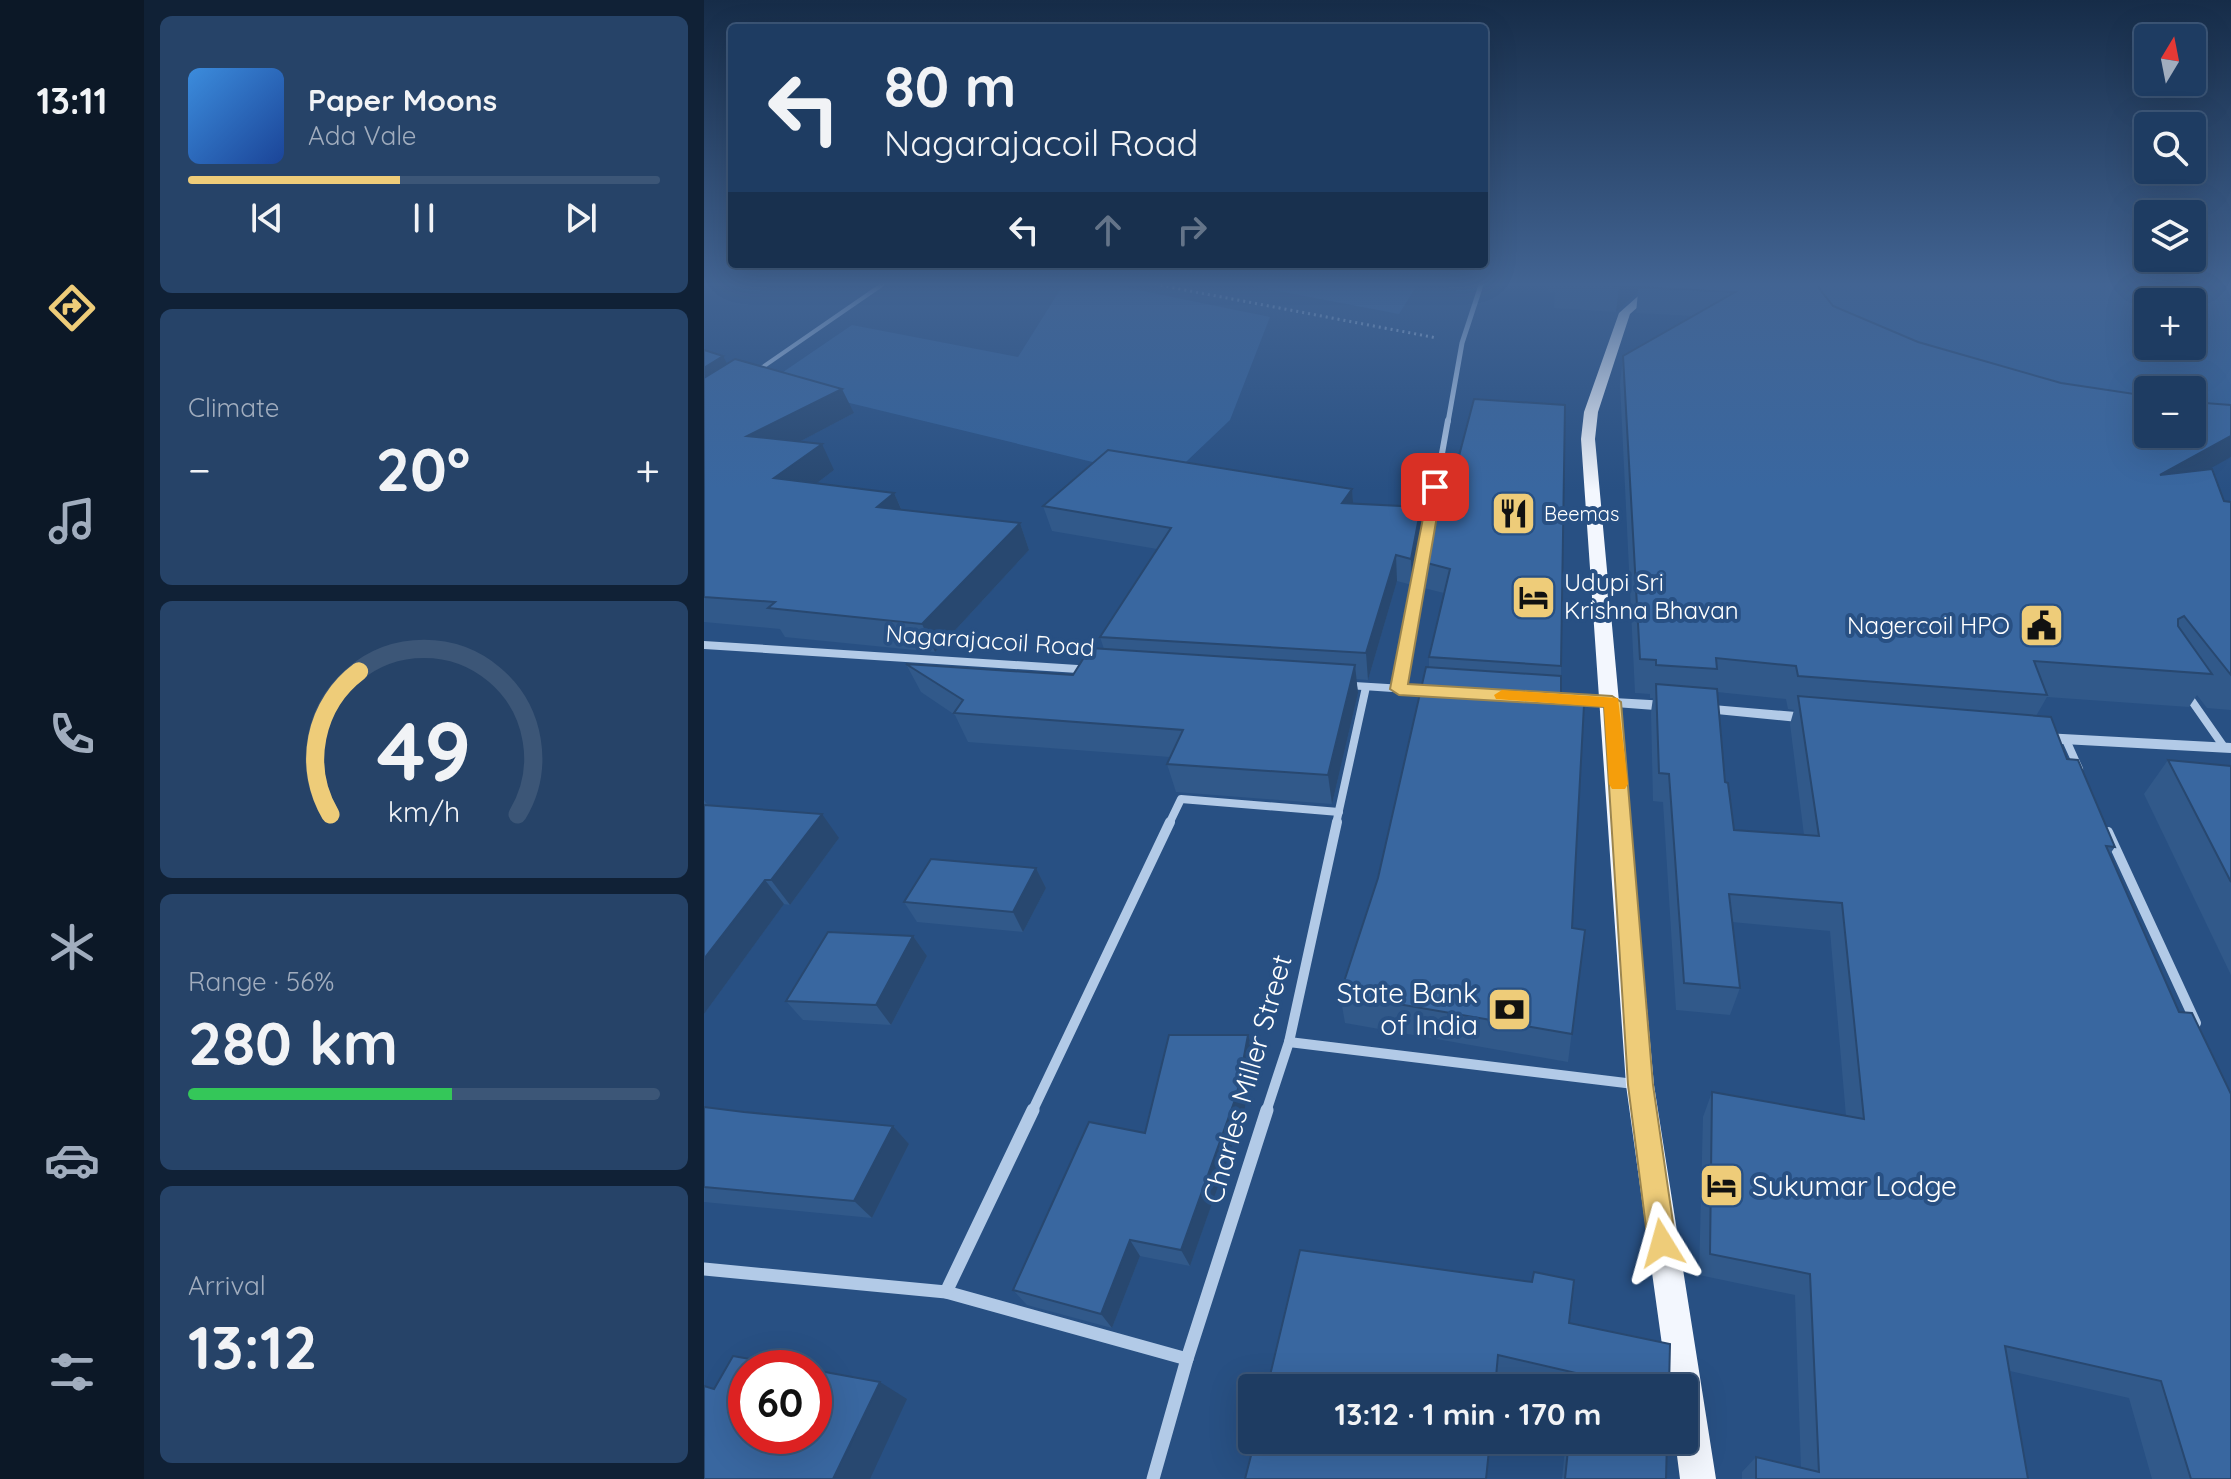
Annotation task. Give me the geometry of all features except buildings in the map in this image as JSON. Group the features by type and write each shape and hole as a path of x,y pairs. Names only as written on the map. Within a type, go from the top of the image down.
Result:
{"main road":[{"path":"1612,351 1591,412 1588,439 1612,702 1640,1085 1698,1479"}],"street":[{"path":"1399,689 1461,351"},
{"name":"Nagarajacoil Road","path":"704,645 1114,671"},
{"path":"1318,684 1460,693"},
{"path":"2181,685 2228,747"},
{"name":"Charles Miller Street","path":"1153,1479 1187,1359 1289,1042 1366,687"},
{"path":"1521,696 1831,720"},
{"path":"2034,738 2228,747"},
{"path":"2066,740 2085,783"},
{"path":"946,1292 1181,799 1339,812"},
{"path":"2105,826 2198,1028"},
{"path":"1289,1042 1640,1085"},
{"path":"704,1269 946,1292 1187,1359"}],"lane":[{"path":"756,372 786,351"}],"shaded area":[{"path":"814,351 987,351 1018,357 1022,351 1257,351 1230,420 1167,480 767,383"},
{"path":"1915,351 2134,351 2134,360 2206,360 2206,351 2231,351 2231,426 2206,427 2206,376 2134,376 2134,417"}],"slow traffic":[{"path":"1502,695 1612,702 1618,784"}],"place":[{"name":"Beemas","path":"1513,514"},
{"name":"Udupi Sri Krishna Bhavan","path":"1533,597"},
{"name":"Nagercoil HPO","path":"2041,626"},
{"name":"State Bank of India","path":"1509,1009"},
{"name":"Sukumar Lodge","path":"1721,1186"}],"route":[{"path":"1435,487 1399,689 1612,702 1640,1085 1662,1243"}]}
